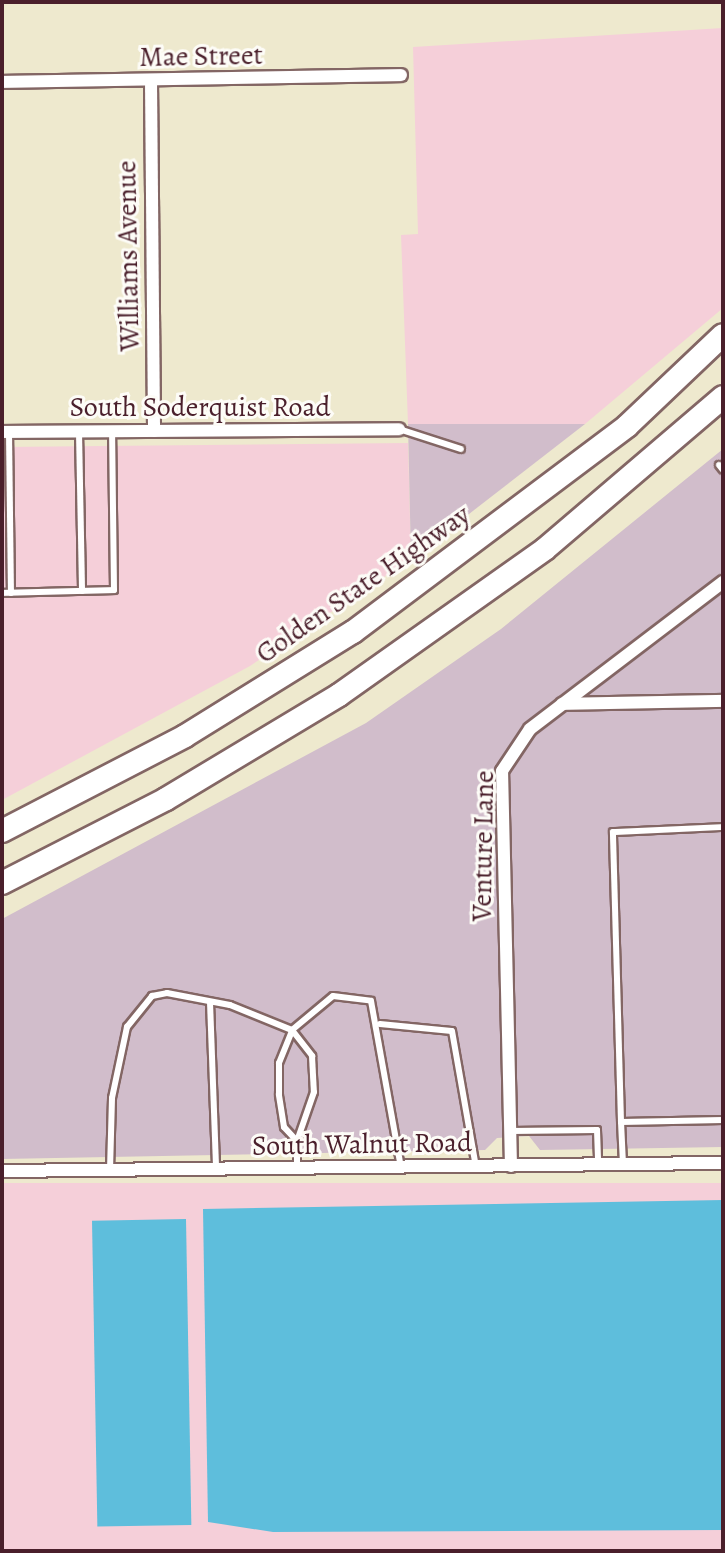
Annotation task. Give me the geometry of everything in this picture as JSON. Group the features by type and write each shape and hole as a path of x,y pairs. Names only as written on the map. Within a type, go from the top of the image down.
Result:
{"highway":[{"name":"Golden State Highway","path":"2,831 185,736 353,632 627,426 723,335"},
{"path":"2,883 166,799 351,687 545,549 723,397"}],"street":[{"name":"Mae Street","path":"2,82 401,75"},
{"name":"Williams Avenue","path":"151,81 154,431"},
{"name":"South Soderquist Road","path":"6,432 399,429"},
{"name":"Venture Lane","path":"511,1166 502,771 530,729 723,582"},
{"path":"562,704 723,701"},
{"name":"South Walnut Road","path":"2,1171 723,1163"}],"lane":[{"path":"399,429 461,449"},
{"path":"2,593 114,590 112,431"},
{"path":"6,432 11,593"},
{"path":"79,432 82,591"},
{"path":"623,1164 613,832 723,827"},
{"path":"297,1141 284,1127 279,1094 279,1063 292,1030 346,993 371,1001 380,1024 401,1167"},
{"path":"110,1170 112,1098 127,1027 152,996 210,1002 292,1030 312,1056 314,1092 297,1141 297,1168"},
{"path":"210,1002 216,1169"},
{"path":"380,1024 452,1031 476,1167"},
{"path":"621,1122 723,1120"},
{"path":"511,1131 597,1130 598,1165"}],"shaded area":[{"path":"723,28 723,308 585,424 408,424 401,235 418,234 413,47"},
{"path":"408,424 585,424 411,559"},
{"path":"408,443 411,559 250,666 2,800 2,447"},
{"path":"723,449 723,1147 540,1150 529,1136 497,1138 485,1150 2,1159 2,919 366,723 501,629"},
{"path":"2,1183 723,1183 723,1551 2,1551"}],"water":[{"path":"723,1200 723,1530 273,1532 208,1522 203,1209"},
{"path":"186,1219 191,1525 97,1527 92,1221"}]}
